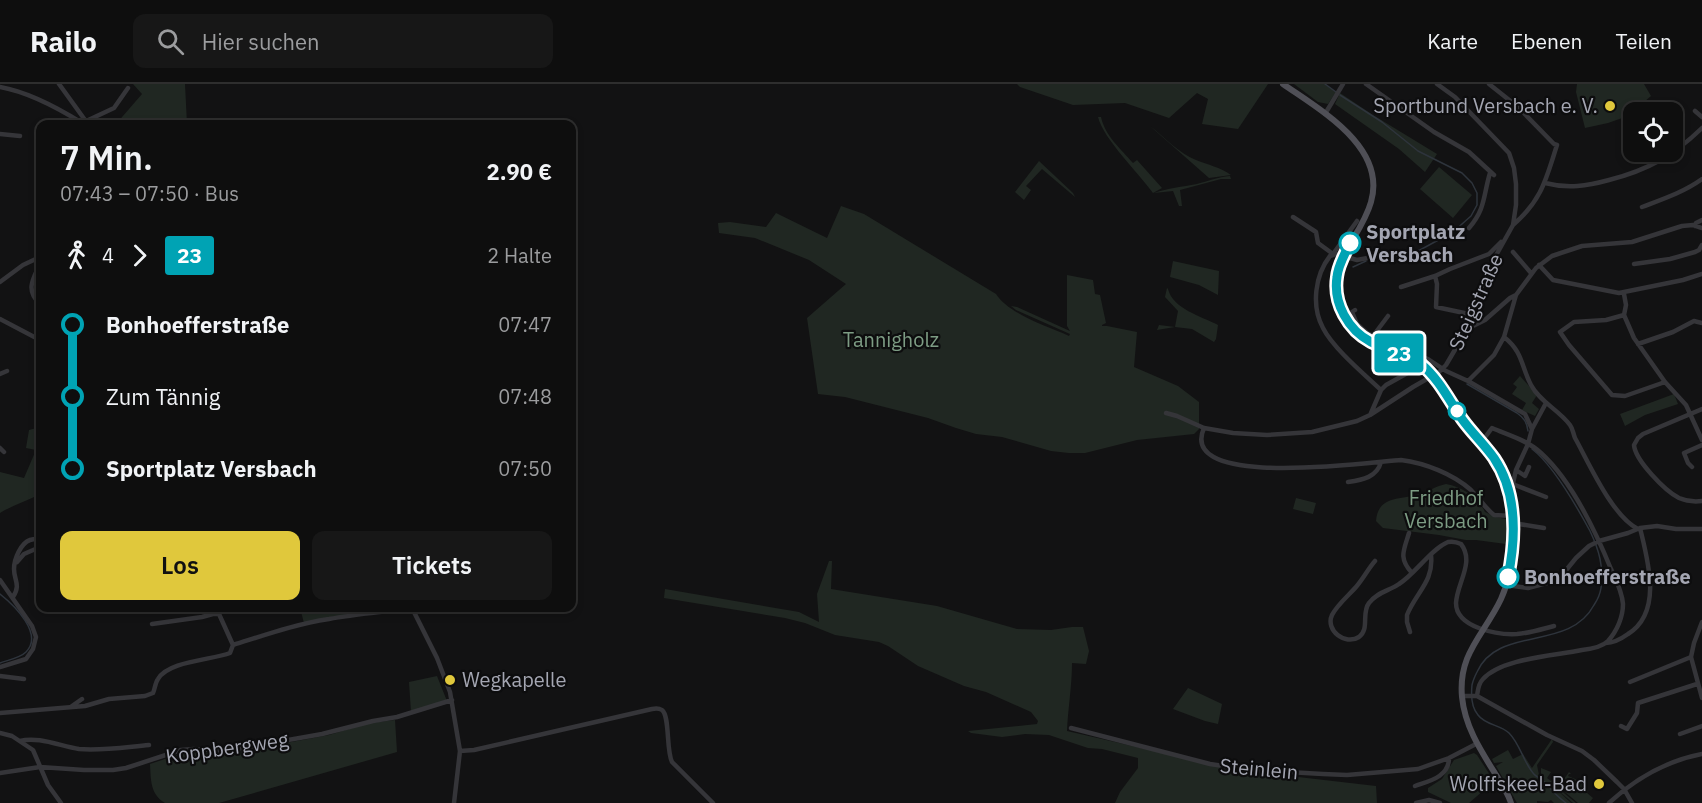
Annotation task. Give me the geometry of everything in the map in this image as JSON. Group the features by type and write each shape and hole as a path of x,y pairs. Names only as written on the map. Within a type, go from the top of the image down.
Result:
{"main road":[{"path":"1282,84 1325,114 1356,141 1371,167 1372,198 1366,215 1359,223 1343,257 1337,276 1337,296 1349,324 1371,342 1410,357 1433,375 1465,423 1500,467 1508,488 1513,523 1512,555 1506,585 1502,597 1464,664 1461,676 1470,697 1467,722 1476,744 1506,791 1511,803"}],"street":[{"path":"59,84 82,120"},
{"path":"1325,114 1343,84"},
{"path":"1366,84 1441,137 1469,152 1492,174 1484,204 1478,218 1469,228"},
{"path":"1437,84 1455,97 1509,153 1516,184 1513,225"},
{"path":"1489,84 1518,107 1557,145 1545,183 1532,206 1513,225"},
{"path":"0,87 22,90 72,120"},
{"path":"90,120 114,108 128,88"},
{"path":"1695,111 1702,117"},
{"path":"1545,183 1563,187 1578,187 1636,172 1672,153 1702,128"},
{"path":"0,134 20,136"},
{"path":"1642,207 1676,194 1702,178"},
{"path":"1293,217 1316,232 1318,243 1333,254 1357,260 1383,255"},
{"path":"1695,226 1702,220"},
{"path":"1359,223 1327,259 1318,280 1317,304 1320,321 1330,338 1351,362 1381,390"},
{"name":"Steigstraße","path":"1166,413 1178,416 1203,430 1267,435 1298,434 1357,421 1443,368 1451,357 1494,259 1513,225"},
{"path":"1468,381 1494,355 1504,337 1516,295 1531,273 1552,256 1575,248 1627,243 1682,226 1702,228"},
{"path":"1401,287 1490,254 1506,237"},
{"path":"1634,264 1670,259 1695,252 1702,245"},
{"path":"1513,252 1531,273"},
{"path":"0,282 36,257"},
{"path":"1539,265 1553,280 1624,294 1702,274"},
{"path":"36,273 31,287 36,299"},
{"path":"1435,276 1436,307 1469,314"},
{"path":"1624,294 1626,305 1624,315 1638,344 1665,382 1686,405 1702,437"},
{"path":"1463,331 1485,320 1516,295"},
{"path":"1355,310 1352,312 1354,320 1364,331 1386,343 1428,359 1536,420"},
{"path":"1624,315 1598,321 1579,321 1569,324 1560,332 1612,395 1625,396 1665,382"},
{"path":"1373,336 1388,316"},
{"path":"0,319 36,338"},
{"path":"1638,344 1673,332 1694,321 1702,323"},
{"path":"1504,337 1517,350 1531,385 1546,403 1568,423 1616,508 1633,526 1639,528"},
{"path":"1371,413 1381,390 1386,385 1422,365"},
{"path":"0,374 7,371"},
{"path":"1546,403 1532,429 1512,481 1515,485 1546,497"},
{"path":"1702,409 1643,434 1635,441 1634,449 1651,473 1677,497 1689,501 1702,501"},
{"path":"1526,414 1532,429"},
{"path":"1486,436 1492,428 1528,444 1545,457 1581,507 1620,589 1623,604 1620,621 1606,643"},
{"path":"1203,430 1203,446 1210,454 1240,465 1300,468 1401,460 1416,462 1468,488 1494,515 1512,516"},
{"path":"1692,467 1684,453 1702,445"},
{"path":"1348,482 1372,476 1381,462"},
{"path":"1516,470 1525,476 1529,467"},
{"path":"1513,523 1544,528"},
{"path":"1506,585 1528,588 1546,583 1563,574 1584,550 1597,542 1639,528 1661,526 1676,529 1702,529"},
{"path":"1632,803 1624,789 1594,760 1581,751 1470,697 1483,678 1496,670 1527,660 1585,650 1617,641 1635,629 1642,621 1649,605 1650,585 1639,528"},
{"path":"1409,533 1403,559 1412,573"},
{"path":"13,597 16,595 17,584 15,564 21,547 28,540 36,539"},
{"path":"1375,561 1332,615 1332,626 1341,638 1350,640 1360,636 1365,628 1365,611 1368,603 1380,592 1401,583 1431,555 1450,542 1458,542 1466,553 1464,574 1457,597 1457,608 1464,619 1483,629 1500,634 1518,634 1554,626"},
{"path":"15,564 24,554 36,549"},
{"path":"1410,632 1407,615 1430,577 1431,555"},
{"path":"0,580 36,634 35,644 26,658 0,667"},
{"path":"233,645 302,624 379,612"},
{"path":"414,612 446,679 452,700 460,751 453,803"},
{"path":"0,713 85,706 110,699 145,696 153,693 157,680 166,671 200,660 220,657 230,653 233,645 219,614 152,624"},
{"path":"1702,622 1691,657 1702,698"},
{"path":"1630,682 1691,657"},
{"path":"1695,673 1702,672"},
{"path":"0,676 24,679"},
{"path":"1627,729 1637,714 1638,703 1697,684"},
{"path":"70,707 82,699"},
{"name":"Koppbergweg","path":"0,773 40,766 84,770 126,768 181,750 226,751 322,734 397,717 452,700"},
{"path":"460,751 474,750 659,708 665,716 672,762 713,803"},
{"path":"1621,726 1632,733"},
{"path":"1680,734 1702,726"},
{"name":"Steinlein","path":"1071,728 1210,764 1251,770 1347,775 1413,770 1449,758 1476,744"},
{"path":"0,733 12,736 33,750 48,785 61,803"},
{"path":"20,741 30,738 81,749 149,745"},
{"path":"1609,803 1624,789 1666,764 1702,753"},
{"name":"Steinlein","path":"1415,786 1443,774 1449,764 1449,758"},
{"path":"1416,803 1429,800 1440,803"}],"green space":[{"path":"133,84 185,84 187,120 119,120 142,94"},
{"path":"1017,84 1268,84 1238,129 1202,124 1208,99 1197,93 1169,118 1125,103 1073,105"},
{"path":"1294,84 1325,84 1336,92 1328,104 1318,102"},
{"name":"Sportbund Versbach e. V.","path":"1577,84 1644,84 1651,96 1644,102 1623,102 1623,118 1585,128 1576,92"},
{"path":"1340,93 1437,154 1425,172 1399,149 1335,104"},
{"path":"1098,117 1101,117 1110,136 1133,163 1137,160 1162,188 1153,193 1114,146"},
{"path":"1150,126 1184,154 1231,175 1209,178"},
{"path":"1039,161 1075,197 1042,169 1026,186 1031,190 1024,200 1015,192"},
{"path":"1439,167 1472,195 1453,218 1420,189"},
{"path":"1230,176 1231,179 1221,179 1180,190 1182,206 1179,206 1173,191 1154,193 1217,178"},
{"name":"Tannigholz","path":"841,206 864,214 996,294 1019,314 1069,336 1070,334 1011,306 1070,331 1067,326 1067,275 1093,280 1095,294 1100,295 1106,323 1102,326 1137,332 1134,367 1178,386 1199,402 1199,429 1194,434 1137,440 1085,453 1069,453 1051,451 1002,437 976,434 928,418 845,397 818,394 807,318 846,284 809,260 755,238 719,233 718,223 730,222 766,227 776,213 827,238"},
{"path":"1173,261 1219,271 1218,295 1199,285 1170,277"},
{"path":"1167,288 1171,296 1182,307 1218,325 1214,342 1192,329 1175,327 1178,311 1165,297"},
{"path":"1159,325 1175,327 1157,330"},
{"path":"1520,376 1537,395 1532,403 1539,409 1535,416 1522,410 1526,403 1512,394 1517,387 1513,384"},
{"path":"1674,394 1678,404 1645,415 1625,426 1620,414"},
{"path":"36,428 36,450 26,448 29,430"},
{"path":"36,450 36,496 0,513 0,472 24,478"},
{"name":"Friedhof Versbach","path":"1446,484 1469,494 1485,512 1508,521 1506,544 1383,528 1376,521 1381,507 1386,503"},
{"path":"1296,498 1316,503 1313,514 1293,509"},
{"path":"829,561 832,561 831,589 937,606 1017,629 1051,630 1083,627 1089,651 1086,664 1072,663 1067,731 1237,770 1376,786 1377,803 1115,803 1120,792 1138,768 1138,758 1088,748 1049,735 1025,734 1002,737 971,733 968,731 1037,724 1038,721 1031,712 918,666 879,642 835,635 785,618 664,598 665,589 799,612 819,622 817,594"},
{"path":"301,612 366,613 304,623"},
{"path":"437,676 447,701 411,712 409,682"},
{"path":"1188,688 1222,704 1218,724 1173,709"},
{"path":"395,720 397,752 219,803 165,803 156,795 152,786 150,764 189,751 227,754 329,735 369,723"},
{"path":"1552,739 1553,742 1537,765 1539,775 1541,768 1551,772 1547,778 1551,781 1553,778 1560,783 1558,788 1576,803 1555,788 1571,803 1554,803 1551,800 1517,803 1496,766 1503,762 1494,763 1492,759 1508,750 1513,759 1523,754 1532,768"},
{"path":"1474,753 1492,778 1491,784 1469,803 1451,803 1428,792 1428,788 1442,779 1454,760"},
{"path":"1569,772 1571,774 1568,776 1580,781 1578,784 1580,785 1582,782 1588,790 1587,793 1593,798 1589,803 1578,803 1565,792 1570,786 1562,782"}],"waterway":[{"path":"1325,84 1336,92"},
{"path":"1340,95 1382,122 1418,151 1462,173 1472,183 1477,193 1477,205 1471,216 1453,232 1420,250 1382,257"},
{"path":"1353,267 1366,261"},
{"path":"1467,384 1519,415 1526,423 1528,431"},
{"path":"1532,449 1556,476 1590,531 1601,566 1600,593 1583,619 1568,629 1501,648 1487,658 1474,678 1472,697 1478,715 1509,733 1533,773 1566,803"},
{"path":"0,594 25,620 32,637 31,645 26,652 0,663"}],"bus line":[{"name":"23","path":"1350,243 1339,266 1336,286 1340,307 1349,324 1371,342 1410,357 1433,375 1465,423 1500,467 1508,488 1513,523 1512,555 1508,577"}],"place":[{"name":"Sportbund Versbach e. V.","path":"1610,106"},
{"name":"Sportplatz Versbach","path":"1350,243"},
{"name":"Bonhoefferstraße","path":"1508,577"},
{"name":"Wegkapelle","path":"450,680"},
{"name":"Wolffskeel-Bad","path":"1599,784"}]}
